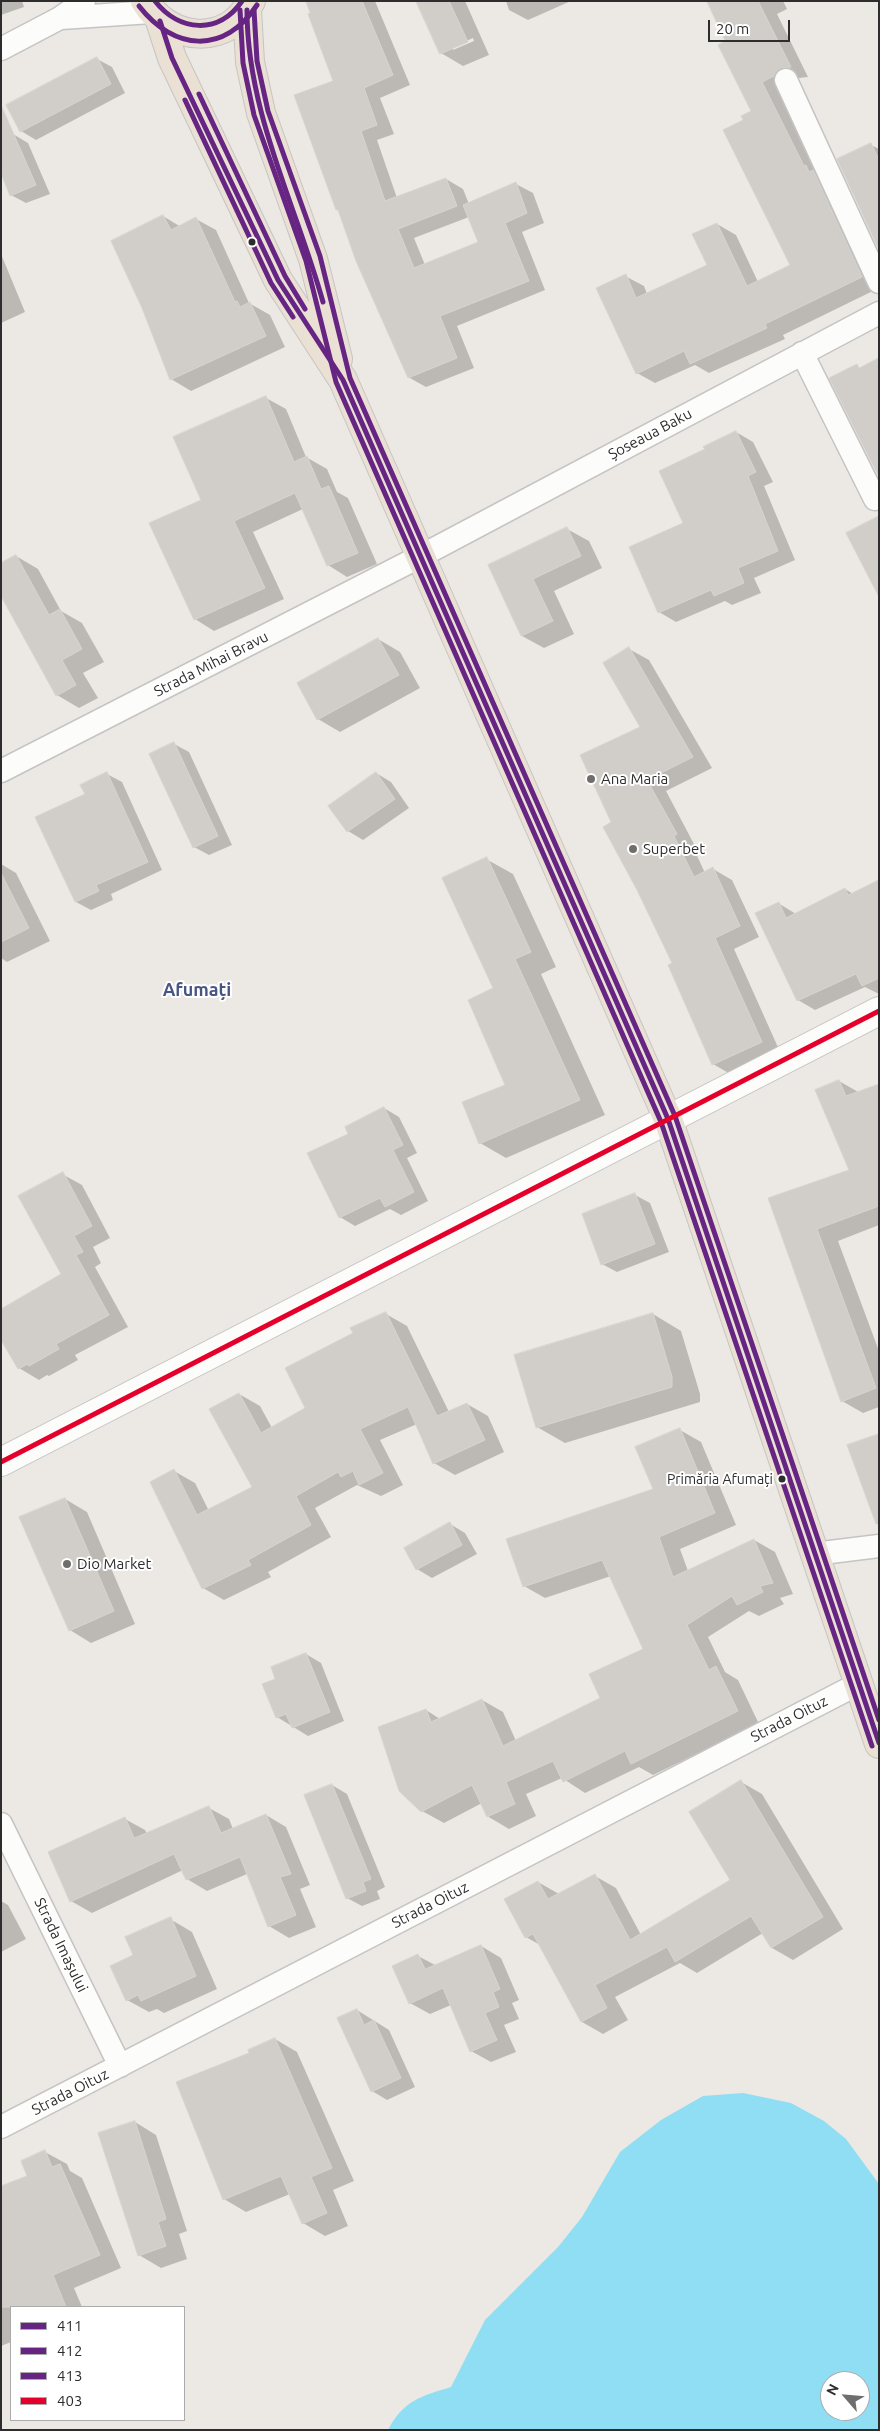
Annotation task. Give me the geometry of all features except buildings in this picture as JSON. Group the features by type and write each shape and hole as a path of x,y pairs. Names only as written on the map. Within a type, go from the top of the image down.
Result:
{"highway":[{"path":"152,11 177,30 196,34 216,32 233,23 249,5"},
{"path":"249,5 250,62 261,113 313,259 343,380"},
{"path":"152,11 172,58 278,280 343,380 668,1118 879,1744"}],"main road":[{"path":"1,1462 879,1011"}],"street":[{"path":"1,49 60,18 84,1"},
{"path":"60,18 152,11"},
{"path":"786,80 879,282"},
{"name":"Șoseaua Baku","path":"422,556 879,313"},
{"path":"802,353 875,499"},
{"name":"Strada Mihai Bravu","path":"1,771 422,556"},
{"path":"814,1554 879,1546"},
{"name":"Strada Oituz","path":"1,2127 858,1684"},
{"name":"Strada Imașului","path":"1,1824 120,2066"}],"water":[{"path":"743,2093 791,2103 824,2121 846,2139 879,2184 879,2430 388,2430 400,2412 414,2401 451,2387 485,2320 558,2247 582,2217 620,2152 661,2120 703,2096"}],"transit line":[{"name":"413","path":"155,1 175,19 187,24 199,25 211,24 222,20 233,12 242,1"},
{"name":"412","path":"139,6 153,21 168,32 183,39 199,41 214,39 230,33 244,21 257,5"},
{"name":"412","path":"240,10 243,63 254,115 306,261 336,382 661,1122 872,1746"},
{"name":"411","path":"247,10 249,48 264,122 323,302"},
{"name":"413","path":"254,10 257,61 268,111 320,256 350,378 675,1116 879,1720"},
{"name":"411","path":"160,21 172,58 278,280 343,380 668,1119 879,1743"},
{"name":"413","path":"199,94 285,276 305,309"},
{"name":"412","path":"185,100 271,283 293,317"},
{"name":"403","path":"1,1462 879,1011"}],"place":[{"name":"Ana Maria","path":"591,779"},
{"name":"Superbet","path":"633,849"},
{"name":"Primăria Afumați","path":"782,1479"},
{"name":"Dio Market","path":"67,1564"}],"district":[{"name":"Afumați","path":"197,990"}]}
